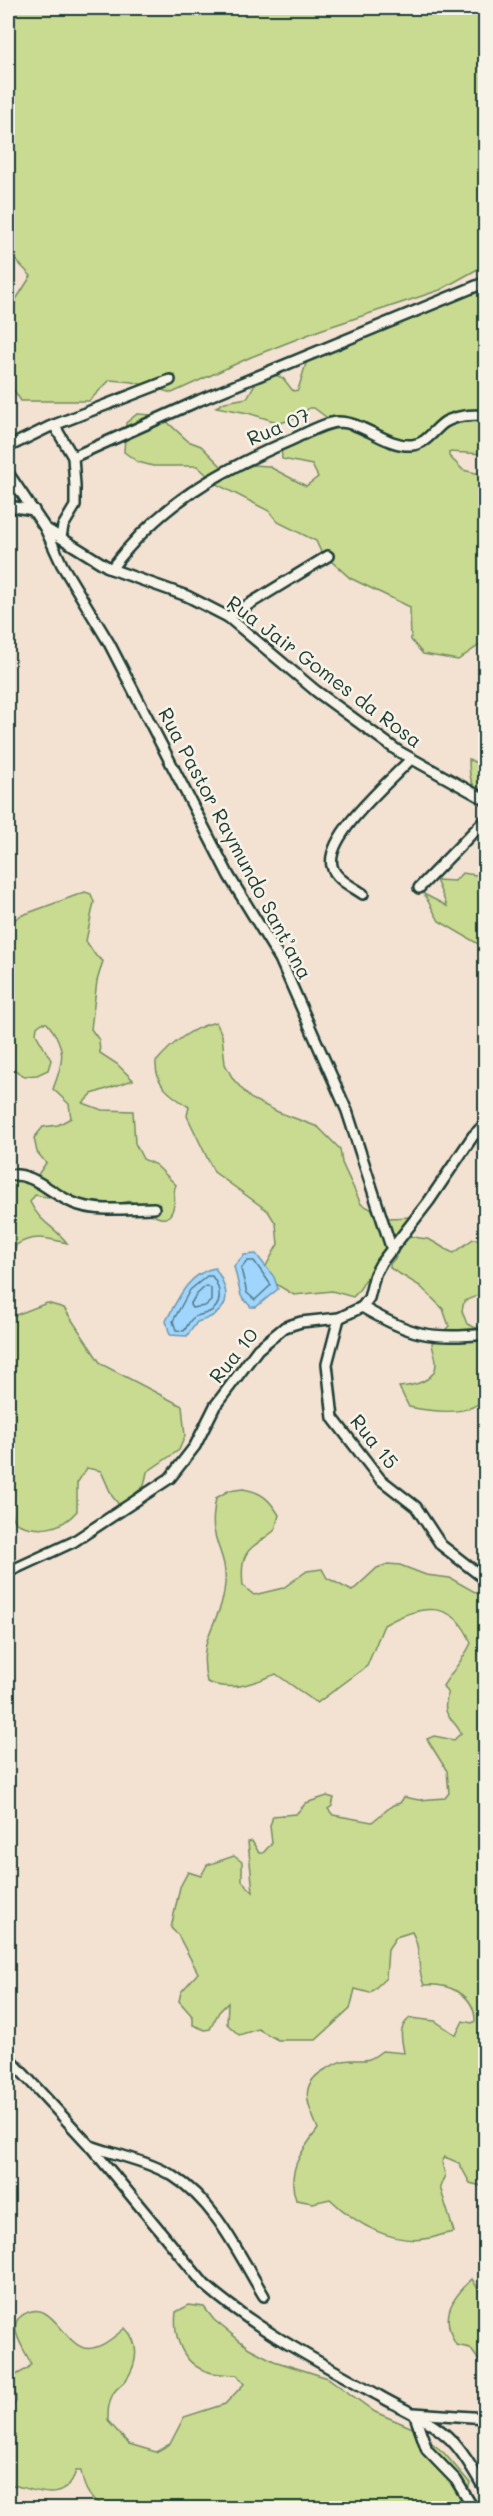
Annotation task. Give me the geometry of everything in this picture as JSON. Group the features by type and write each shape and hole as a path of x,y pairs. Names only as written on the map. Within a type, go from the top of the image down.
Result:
{"street":[{"path":"73,457 200,400 486,282"},
{"path":"8,447 54,425 170,380"},
{"name":"Rua 07","path":"111,569 135,537 198,487 242,461 327,425 350,424 410,445 423,442 453,418 486,415"},
{"path":"54,425 73,457 75,506 63,526 61,537"},
{"name":"Rua Pastor Raymundo Sant’ana","path":"8,473 45,528 62,565 109,643 230,876 280,959 347,1111 392,1250"},
{"path":"8,506 34,510"},
{"name":"Rua Jair Gomes da Rosa","path":"45,528 111,569 187,596 228,617 316,691 411,759 486,800"},
{"path":"228,617 328,556"},
{"path":"363,894 336,874 332,867 335,846 345,829 411,759"},
{"path":"419,888 486,819"},
{"path":"486,1123 473,1136 429,1201 377,1268 369,1298 362,1306 391,1324 420,1335 449,1338 486,1334"},
{"path":"8,1175 33,1178 78,1205 94,1208 154,1208"},
{"name":"Rua 10","path":"8,1572 73,1542 170,1478 195,1446 215,1406 258,1348 272,1336 301,1322 339,1318 362,1306"},
{"name":"Rua 15","path":"339,1318 327,1364 333,1418 380,1479 416,1507 441,1545 486,1580"},
{"path":"8,2057 90,2146 185,2265 219,2298 318,2361 414,2413 452,2441 486,2491"},
{"path":"90,2146 143,2163 171,2175 188,2187 215,2214 264,2296"},
{"path":"414,2413 486,2418"},
{"path":"414,2413 428,2450 456,2480 473,2508"}],"green space":[{"path":"8,8 485,8 485,265 440,290 320,330 251,357 172,393 133,382 110,380 89,401 21,401 8,381 8,312 31,276 8,252"},
{"path":"465,291 485,291 485,454 449,452 449,456 463,470 485,475 485,641 458,660 423,654 411,640 410,607 350,578 321,552 316,541 278,522 269,511 218,485 197,466 153,466 138,462 124,452 126,423 137,414 152,415 165,420 188,441 201,446 222,467 238,471 253,465 268,466 306,486 318,477 312,465 282,459 281,444 330,420 314,408 309,408 300,417 280,423 248,413 216,407 225,402 247,398 256,382 270,373 283,378 293,391 298,390 307,360"},
{"path":"485,746 485,799 472,782 469,759 478,764"},
{"path":"486,870 485,948 439,921 424,894 447,906 436,880 455,881 462,873 476,875"},
{"path":"85,892 91,894 94,902 86,941 96,956 103,961 97,981 91,1029 99,1040 100,1053 117,1064 133,1080 92,1094 83,1103 102,1110 133,1111 135,1143 143,1159 156,1165 176,1185 174,1204 171,1213 162,1218 130,1201 102,1207 35,1195 30,1202 34,1209 67,1243 40,1238 22,1242 16,1245 13,1263 8,1269 8,1179 37,1176 46,1163 37,1152 34,1138 43,1127 58,1125 71,1118 69,1104 53,1089 60,1070 62,1054 58,1040 47,1023 42,1023 37,1027 36,1034 51,1060 48,1070 37,1075 24,1076 10,1067 8,1055 8,924 20,916"},
{"path":"216,1022 222,1035 225,1064 233,1079 250,1098 278,1112 318,1127 340,1149 342,1163 361,1204 388,1218 412,1217 408,1235 431,1240 454,1253 473,1239 485,1239 485,1293 464,1301 462,1311 467,1324 476,1328 485,1324 486,1394 480,1402 472,1407 451,1411 409,1407 399,1387 417,1384 433,1374 436,1362 432,1343 449,1326 443,1309 420,1286 390,1268 390,1264 396,1257 393,1249 386,1248 381,1253 353,1297 332,1291 294,1295 261,1275 278,1244 276,1224 268,1211 214,1172 187,1116 189,1107 165,1089 156,1070 156,1062 176,1042 198,1028"},
{"path":"47,1303 64,1308 101,1364 182,1406 185,1436 179,1450 147,1472 144,1486 120,1506 112,1496 101,1471 87,1468 77,1483 77,1511 56,1526 41,1529 16,1523 8,1506 8,1318"},
{"path":"243,1489 264,1497 279,1515 275,1530 253,1546 245,1556 242,1573 243,1586 254,1595 283,1588 307,1571 322,1569 327,1578 352,1591 377,1568 388,1564 400,1565 426,1575 450,1578 477,1593 485,1601 485,2187 470,2183 459,2163 445,2157 442,2162 445,2175 440,2187 454,2232 417,2240 389,2236 351,2217 330,2199 313,2203 296,2200 293,2190 297,2162 318,2129 307,2096 308,2088 317,2075 339,2062 367,2060 382,2051 404,2053 402,2030 410,2018 435,2021 456,2035 463,2021 472,2023 475,2021 470,2003 458,1992 442,1986 424,1985 417,1945 412,1932 396,1937 388,1949 386,1978 370,1993 355,1989 350,2009 316,2040 278,2040 258,2029 239,2035 227,2024 228,2003 219,2012 210,2029 205,2030 193,2025 193,2017 179,2001 181,1992 198,1973 178,1935 171,1928 180,1887 188,1872 201,1876 207,1865 234,1856 242,1862 242,1881 253,1892 248,1842 252,1841 259,1853 263,1853 272,1843 270,1826 273,1816 296,1814 306,1803 327,1796 334,1798 332,1806 328,1809 333,1815 372,1822 393,1805 400,1803 404,1797 419,1800 445,1798 449,1793 447,1771 427,1739 434,1736 454,1740 461,1733 446,1712 448,1694 443,1686 471,1643 464,1628 455,1618 445,1612 422,1610 384,1625 367,1666 317,1703 276,1674 242,1686 216,1685 207,1682 204,1666 207,1640 223,1598 225,1584 223,1562 213,1526 213,1514 216,1498 228,1491"},
{"path":"472,2279 485,2300 485,2369 470,2348 456,2345 449,2326 448,2317 453,2302"},
{"path":"189,2305 204,2307 214,2320 249,2348 274,2361 328,2378 375,2412 415,2429 444,2453 470,2483 463,2508 109,2508 97,2502 89,2494 81,2471 76,2471 71,2482 64,2489 56,2492 47,2493 8,2484 8,2417 16,2401 14,2376 31,2364 16,2333 17,2321 20,2317 30,2311 40,2311 55,2321 76,2344 84,2348 101,2345 125,2328 133,2340 135,2360 130,2374 111,2397 108,2421 129,2444 156,2452 170,2444 184,2417 225,2404 244,2384 237,2375 209,2372 192,2363 186,2356 178,2340 175,2321 176,2312"}],"water":[{"path":"256,1254 274,1277 278,1289 256,1307 251,1307 241,1296 234,1266 244,1255"},
{"path":"215,1268 226,1295 222,1308 216,1314 197,1322 187,1336 170,1335 166,1321 185,1288 198,1275"}]}
